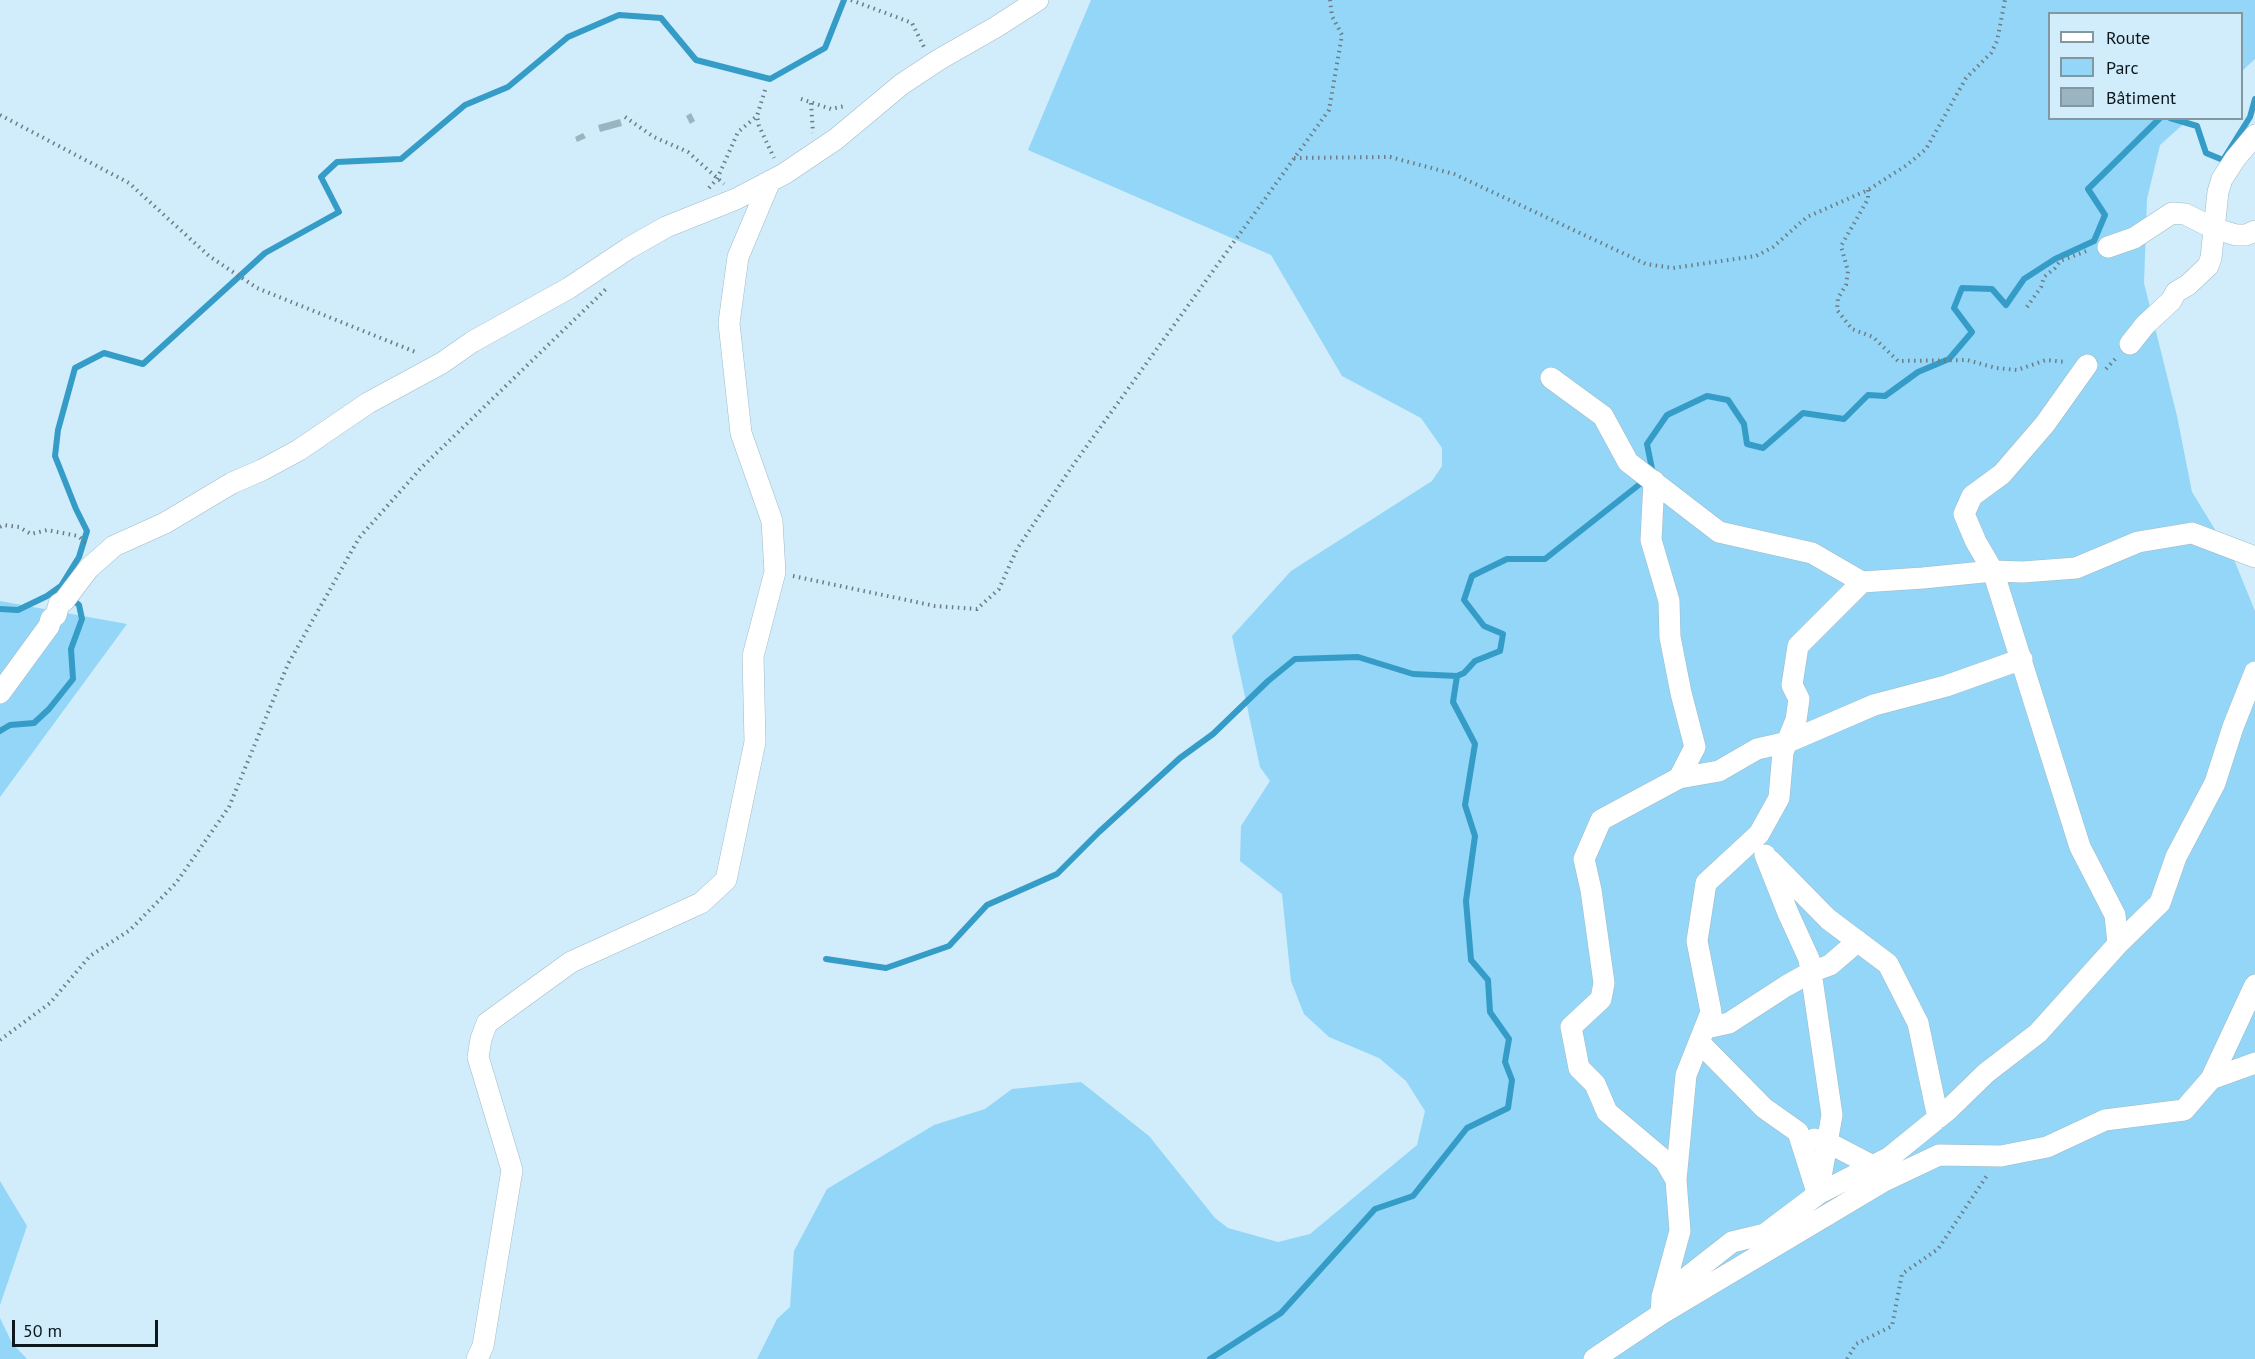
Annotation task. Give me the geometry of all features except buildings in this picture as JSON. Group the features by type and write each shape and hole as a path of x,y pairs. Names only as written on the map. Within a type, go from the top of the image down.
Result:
{"street":[{"path":"0,693 56,615 59,604 64,601 89,568 121,543 165,523 232,483 299,450 368,403 442,363 472,342 569,288 629,248 666,228 743,195 777,177 829,144 902,84 1038,0"},
{"path":"2130,344 2145,325 2171,301 2176,292 2188,285 2208,266 2211,258 2216,199 2222,179 2255,135"},
{"path":"477,1359 483,1346 512,1170 478,1056 488,1023 571,962 701,903 726,880 755,742 753,656 775,572 772,521 741,433 729,323 738,257 777,177"},
{"path":"2108,247 2134,238 2172,213 2185,214 2214,228 2236,235 2246,235 2255,231"},
{"path":"2087,365 2045,424 2002,474 1972,496 1964,514 1976,542 1993,571 2080,847 2115,915 2118,944"},
{"path":"1551,378 1603,416 1628,462 1719,532 1812,553 1862,582 1993,571 2023,572 2076,568 2138,542 2192,533 2255,557"},
{"path":"1654,481 1651,540 1669,601 1670,637 1695,747 1679,778"},
{"path":"1818,1194 1832,1115 1809,959 1759,848 1759,834 1779,798 1783,752 1797,720 1799,699 1792,685 1798,646 1862,582"},
{"path":"1676,1180 1665,1161 1607,1112 1595,1084 1579,1068 1571,1027 1601,999 1604,982 1591,890 1584,859 1601,820 1679,778 1719,771 1757,749 1788,742 1874,705 1946,686 2022,659"},
{"path":"1594,1359 1662,1306 1732,1242 1765,1234 1818,1194 1890,1157 1938,1118 1986,1073 2038,1033 2118,944 2160,903 2176,857 2216,783 2237,716 2255,672"},
{"path":"1759,848 1828,919 1888,964 1918,1023 1938,1118"},
{"path":"1662,1306 1680,1232 1676,1180 1686,1075 1711,1012 1697,942 1706,883 1759,848"},
{"path":"1702,1034 1711,1027 1729,1023 1811,972 1830,965 1858,941"},
{"path":"1662,1306 1884,1181 1939,1155 2001,1156 2047,1147 2105,1120 2184,1110 2211,1079 2255,985"},
{"path":"1702,1034 1764,1108 1798,1132 1818,1194"},
{"path":"2211,1079 2255,1063"},
{"path":"1799,1136 1827,1142 1873,1166"}],"path":[{"path":"850,0 912,23 924,46 936,50 940,59"},
{"path":"775,572 935,606 977,609 999,589 1017,549 1071,468 1329,110 1342,35 1332,16 1330,0"},
{"path":"1294,158 1390,157 1454,174 1647,264 1673,268 1756,256 1773,247 1808,218 1868,190 1907,165 1926,149 1966,78 1991,53 1997,41 2005,0"},
{"path":"765,90 757,116 777,177"},
{"path":"801,99 831,109 858,102 878,104"},
{"path":"0,115 129,183 208,256 256,288 442,363"},
{"path":"706,193 717,178 738,132 757,116"},
{"path":"625,117 654,136 688,152 727,187 743,195"},
{"path":"1868,190 1868,199 1841,246 1848,271 1846,285 1838,298 1837,310 1852,329 1874,337 1898,361 1967,360 1996,368 2017,370 2046,360 2106,369 2130,344"},
{"path":"2027,307 2041,287 2043,277 2060,261 2097,246 2108,247"},
{"path":"0,1040 50,1003 90,956 130,930 176,883 229,807 288,664 359,538 420,469 607,289"},
{"path":"0,527 4,525 19,527 30,534 47,530 78,536 85,542 112,536 121,543"},
{"path":"1847,1359 1856,1344 1892,1326 1902,1274 1938,1249 2001,1156"}],"green space":[{"path":"1091,0 2255,0 2255,59 2243,70 2243,12 2048,12 2048,120 2188,120 2160,145 2147,199 2144,283 2177,416 2192,492 2235,562 2255,611 2255,1359 757,1359 777,1319 790,1307 794,1251 827,1189 934,1125 985,1109 1012,1089 1081,1082 1149,1136 1215,1218 1228,1228 1278,1242 1310,1234 1417,1145 1425,1111 1406,1081 1379,1058 1329,1037 1304,1014 1291,981 1282,894 1240,861 1241,826 1270,781 1260,767 1232,636 1291,571 1432,481 1442,466 1442,448 1421,418 1342,376 1271,255 1028,150"},
{"path":"0,601 127,624 0,797"},
{"path":"0,1181 27,1226 0,1305"},
{"path":"0,1318 12,1343 27,1359 0,1359"}],"waterway":[{"path":"65,591 61,586 79,557 87,531 55,456 58,430 75,368 104,353 143,364 265,253 339,212 321,177 337,162 401,159 465,105 508,87 568,37 619,15 661,18 696,60 770,79 825,48 844,0"},
{"path":"2177,120 2197,126 2206,153 2223,160 2250,117 2255,99"},
{"path":"1653,474 1647,444 1667,415 1707,396 1728,400 1744,424 1747,444 1763,448 1803,413 1844,419 1868,395 1885,396 1918,372 1949,359 1972,332 1954,308 1962,288 1992,289 2006,305 2024,279 2055,259 2094,241 2105,215 2088,189 2158,120"},
{"path":"826,959 886,968 949,946 987,905 1057,874 1180,758 1213,734 1268,681 1295,659 1358,657 1413,674 1457,676 1464,673 1475,661 1500,651 1503,634 1484,626 1464,600 1472,576 1507,559 1545,559 1645,480"},
{"path":"0,609 18,610 47,596 61,586"},
{"path":"0,731 10,725 34,723 49,709 73,679 71,649 82,619 79,605 72,599"},
{"path":"1210,1359 1281,1313 1375,1209 1413,1196 1467,1128 1508,1108 1512,1080 1505,1062 1509,1039 1490,1012 1488,980 1471,960 1466,901 1475,836 1465,805 1475,744 1453,702 1457,676"}]}
